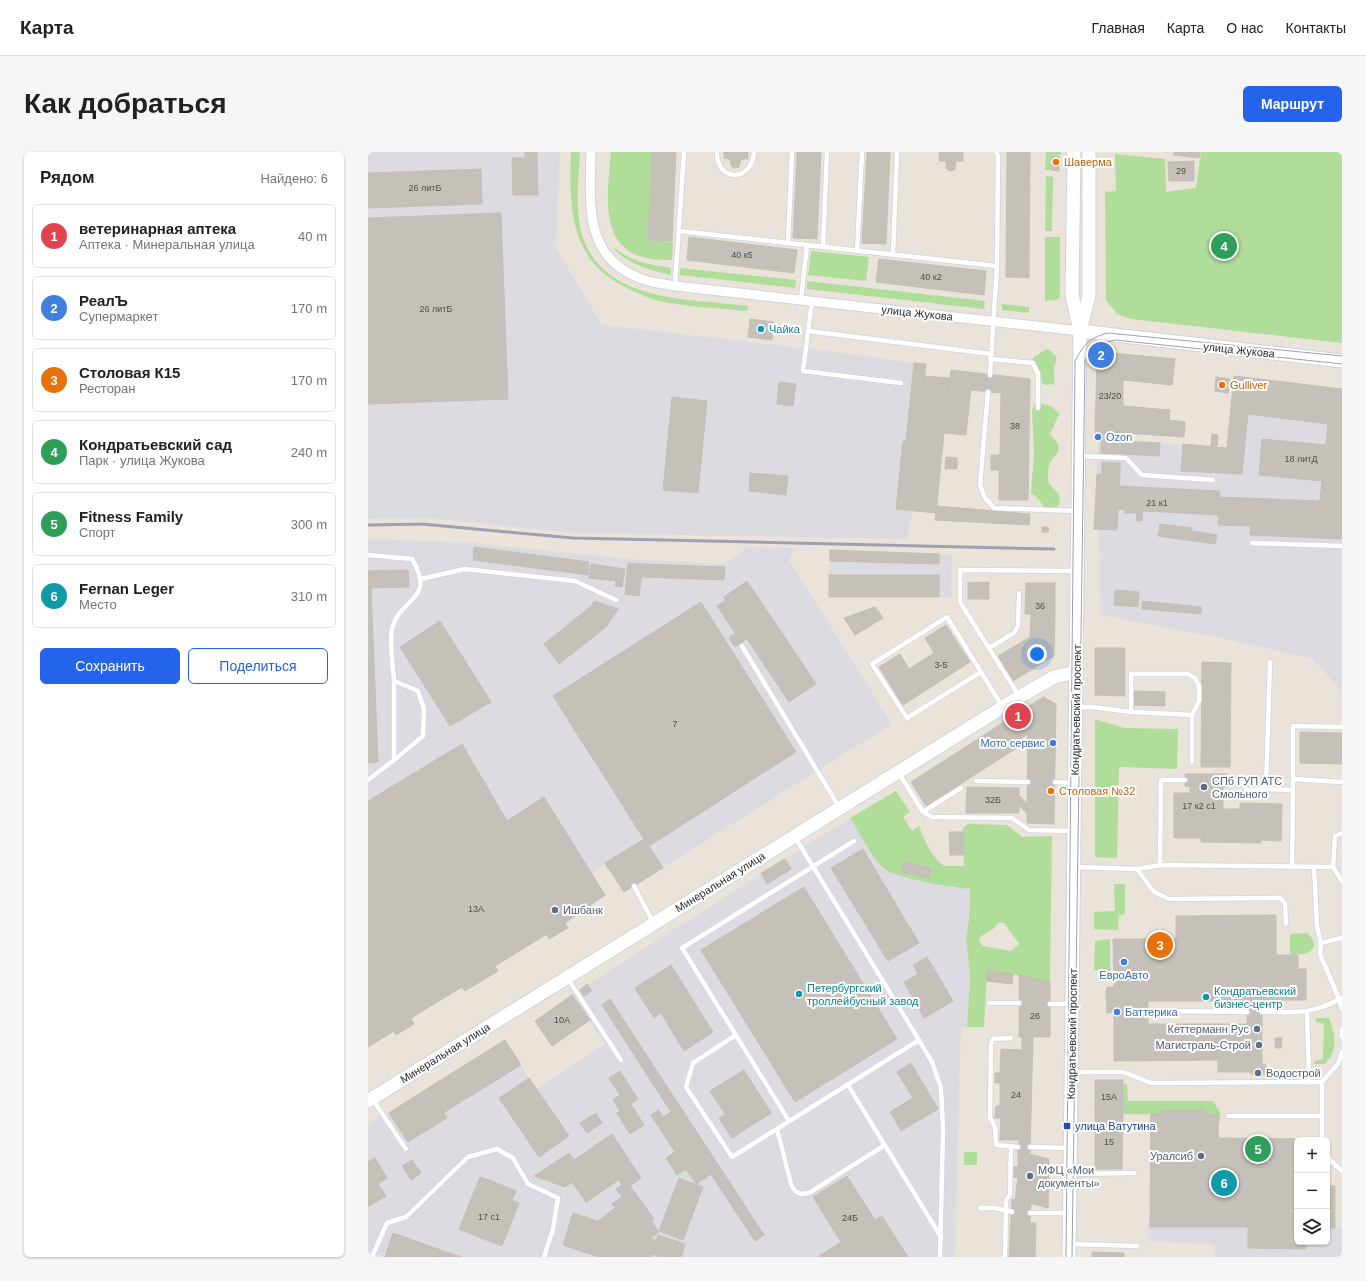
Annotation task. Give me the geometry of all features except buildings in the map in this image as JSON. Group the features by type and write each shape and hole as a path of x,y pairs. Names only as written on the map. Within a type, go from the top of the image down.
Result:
{"main road":[{"name":"Кондратьевский проспект","path":"1069,1251 1080,331 1072,295 1074,152"},
{"name":"Кондратьевский проспект","path":"1080,331 1089,296 1089,152"},
{"name":"улица Жукова","path":"1080,331 1342,361"},
{"name":"Минеральная улица","path":"370,1099 1003,707 1054,677 1076,672"}],"street":[{"name":"улица Жукова","path":"591,152 590,206 594,228 601,248 611,261 624,270 645,280 675,286 1080,331"}],"lane":[{"path":"675,286 680,232 684,152"},
{"path":"717,152 717,160 720,168 727,173 734,175 749,169 753,162 754,152"},
{"path":"788,243 792,152"},
{"path":"822,247 827,152"},
{"path":"857,251 862,152"},
{"path":"893,255 897,152"},
{"path":"990,375 997,266 998,156 996,152"},
{"path":"680,232 997,266"},
{"path":"801,300 807,245"},
{"path":"812,301 803,371 901,383"},
{"path":"808,331 1033,363 1038,374 1038,408"},
{"path":"988,392 980,485 985,498 994,508 1079,511"},
{"path":"1079,456 1126,458 1142,475 1213,480"},
{"path":"1252,543 1342,546"},
{"path":"368,555 412,559 420,572 421,579 421,586 412,601 396,618 391,631 394,681 394,760"},
{"path":"421,579 464,570 575,581 616,600"},
{"path":"1020,697 960,602 960,570 1078,572"},
{"path":"989,648 1014,633 1018,626 1019,593"},
{"path":"981,672 906,718 872,664 947,617 1003,707"},
{"path":"742,646 840,808"},
{"path":"1266,789 1270,662"},
{"path":"1131,712 1131,674 1188,674 1195,678 1199,686 1200,701 1192,715 1192,762"},
{"path":"368,780 423,736 424,709 418,691 394,681"},
{"path":"1076,706 1131,712 1192,715"},
{"path":"1292,866 1293,726 1342,727"},
{"path":"898,772 923,812 932,817 1012,818 1029,830 1074,831"},
{"path":"1160,865 1161,780 1185,780"},
{"path":"1293,780 1342,782"},
{"path":"976,781 1028,782"},
{"path":"1227,781 1241,781 1247,790 1293,790"},
{"path":"1055,782 1075,783"},
{"path":"923,812 961,788"},
{"path":"1342,833 1335,836 1333,867 1342,880"},
{"path":"795,836 932,1062 941,1088 943,1129 940,1257"},
{"path":"789,1121 682,948 854,841"},
{"path":"1074,867 1137,869 1160,865 1333,867"},
{"path":"1314,867 1317,926 1321,943 1320,954 1341,998 1342,1009"},
{"path":"1137,869 1154,892 1169,899 1280,898 1285,903 1286,924"},
{"path":"634,886 654,923"},
{"path":"1321,943 1342,938"},
{"path":"567,977 621,1060"},
{"path":"1262,1012 1307,1012 1341,998"},
{"path":"989,1004 1019,1003"},
{"path":"1050,1004 1073,1004"},
{"path":"1157,1011 1247,1012"},
{"path":"1307,1012 1309,1083"},
{"path":"1342,1029 1342,1037"},
{"path":"736,1035 693,1063 686,1087 732,1157 919,1040"},
{"path":"1011,1038 993,1039 991,1044 990,1118 995,1127 996,1145 1018,1147"},
{"path":"1322,1137 1322,1082 1338,1064 1342,1052"},
{"path":"1072,1072 1123,1072 1151,1083 1322,1082"},
{"path":"848,1085 941,1237"},
{"path":"370,1099 406,1149"},
{"path":"1228,1116 1322,1116"},
{"path":"777,1129 790,1184 795,1191 801,1194 809,1192 885,1145"},
{"path":"1005,1257 1006,1200 1010,1194 1011,1147"},
{"path":"1030,1147 1070,1148"},
{"path":"368,1255 371,1257 387,1223 406,1217 468,1157 497,1149 513,1158 528,1184 558,1198 553,1230 544,1257"},
{"path":"1330,1160 1342,1171"},
{"path":"1070,1174 1135,1173"},
{"path":"980,1208 995,1208 1006,1212 1012,1212"},
{"path":"1030,1213 1069,1213"},
{"path":"1069,1251 1138,1246"}],"shaded area":[{"path":"368,152 560,152 556,248 602,325 821,350 914,363 906,441 903,441 896,509 913,511 907,539 578,533 425,518 368,519"},
{"path":"1234,376 1342,389 1342,692 1313,659 1222,638 1100,615 1099,530 1094,529 1098,439 1227,448"},
{"path":"368,539 475,543 628,559 727,564 747,547 795,548 789,560 892,724 624,892 605,864 591,873 545,797 507,821 462,744 368,801"},
{"path":"830,550 952,555 951,597 829,597"},
{"path":"850,818 882,868 892,873 953,888 970,889 969,920 966,936 970,977 967,1027 961,1027 955,1257 385,1257 368,1251 368,1125 505,1040 536,1089 605,1044 572,995 574,993"},
{"path":"1148,1227 1294,1227 1294,1245 1330,1245 1330,1228 1342,1227 1342,1257 1215,1257 1214,1244 1148,1241"}],"green space":[{"path":"571,152 580,152 578,194 579,219 587,247 601,267 620,281 643,291 696,301 748,306 747,311 692,306 649,298 612,280 596,266 585,251 578,234 573,215 571,195"},
{"path":"611,152 652,152 648,240 673,242 672,260 656,260 647,258 631,252 620,243 613,230 609,216 608,183"},
{"path":"1046,152 1061,152 1061,155 1052,155 1052,170 1045,170"},
{"path":"1201,152 1342,152 1342,343 1131,319 1117,314 1106,300 1105,192 1116,191 1115,154 1165,159 1166,192 1196,188"},
{"path":"1046,176 1053,177 1052,231 1045,231"},
{"path":"1045,237 1060,237 1060,294 1059,298 1056,300 1045,301"},
{"path":"615,248 621,253 635,260 671,268 671,275 648,269 633,263 620,255 614,249"},
{"path":"811,251 869,257 866,281 808,275"},
{"path":"680,268 796,280 795,288 680,275"},
{"path":"807,281 985,301 984,309 807,289"},
{"path":"1002,304 1029,307 1029,313 1002,310"},
{"path":"1047,349 1056,356 1054,373 1055,381 1054,384 1045,385 1042,383 1032,361 1034,357"},
{"path":"1036,402 1053,407 1059,414 1050,434 1058,444 1058,452 1050,463 1048,474 1049,484 1058,493 1060,502 1058,506 1045,509 1038,498 1031,493 1034,454 1032,410"},
{"path":"1095,719 1124,728 1178,729 1177,769 1119,767 1117,858 1095,857"},
{"path":"896,791 910,812 903,817 912,831 919,826 935,858 944,866 964,866 963,828 968,824 1007,825 1022,837 1052,836 1050,982 1019,975 987,971 984,1027 967,1027 970,977 966,936 969,920 970,889 910,879 888,871 882,867 873,856 850,818","holes":["998,923 1004,923 1019,944 1011,951 983,946 979,941 981,936 992,930"]},
{"path":"1114,884 1125,884 1125,914 1119,915 1118,930 1094,929 1094,912 1115,911"},
{"path":"1308,933 1314,944 1311,951 1307,953 1290,955 1290,934"},
{"path":"1110,939 1110,971 1094,970 1095,941"},
{"path":"1315,1018 1329,1018 1333,1030 1334,1048 1325,1064 1314,1064 1314,1061 1323,1059 1324,1024 1316,1022"},
{"path":"1123,1084 1127,1084 1128,1101 1213,1101 1220,1113 1220,1122 1214,1121 1214,1115 1122,1114"},
{"path":"964,1152 977,1152 977,1165 964,1165"}],"tram line":[{"path":"1066,1257 1075,361 1081,350 1088,342 1096,337 1108,333 1342,356"},
{"path":"1072,1257 1085,360 1098,346 1106,342 1116,340 1342,364"}],"railway":[{"path":"368,525 422,524 573,538 1054,549"}],"place":[{"name":"Шаверма","path":"1056,162"},
{"name":"Кондратьевский сад","path":"1224,246"},
{"name":"Чайка","path":"761,329"},
{"name":"РеалЪ","path":"1101,355"},
{"name":"Gulliver","path":"1222,385"},
{"name":"Ozon","path":"1098,437"},
{"name":"ветеринарная аптека","path":"1018,716"},
{"name":"Мото сервис","path":"1053,743"},
{"name":"СПб ГУП АТС Смольного","path":"1204,787"},
{"name":"Столовая №32","path":"1051,791"},
{"name":"Ишбанк","path":"555,910"},
{"name":"Столовая К15","path":"1160,945"},
{"name":"ЕвроАвто","path":"1124,962"},
{"name":"Петербургский троллейбусный завод","path":"799,994"},
{"name":"Кондратьевский бизнес-центр","path":"1206,997"},
{"name":"Баттерика","path":"1117,1012"},
{"name":"Кеттерманн Рус","path":"1257,1029"},
{"name":"Магистраль-Строй","path":"1259,1045"},
{"name":"Водострой","path":"1258,1073"},
{"name":"улица Ватутина","path":"1067,1126"},
{"name":"Fitness Family","path":"1258,1149"},
{"name":"Уралсиб","path":"1201,1156"},
{"name":"МФЦ «Мои документы»","path":"1030,1176"},
{"name":"Fernan Leger","path":"1224,1183"}]}
